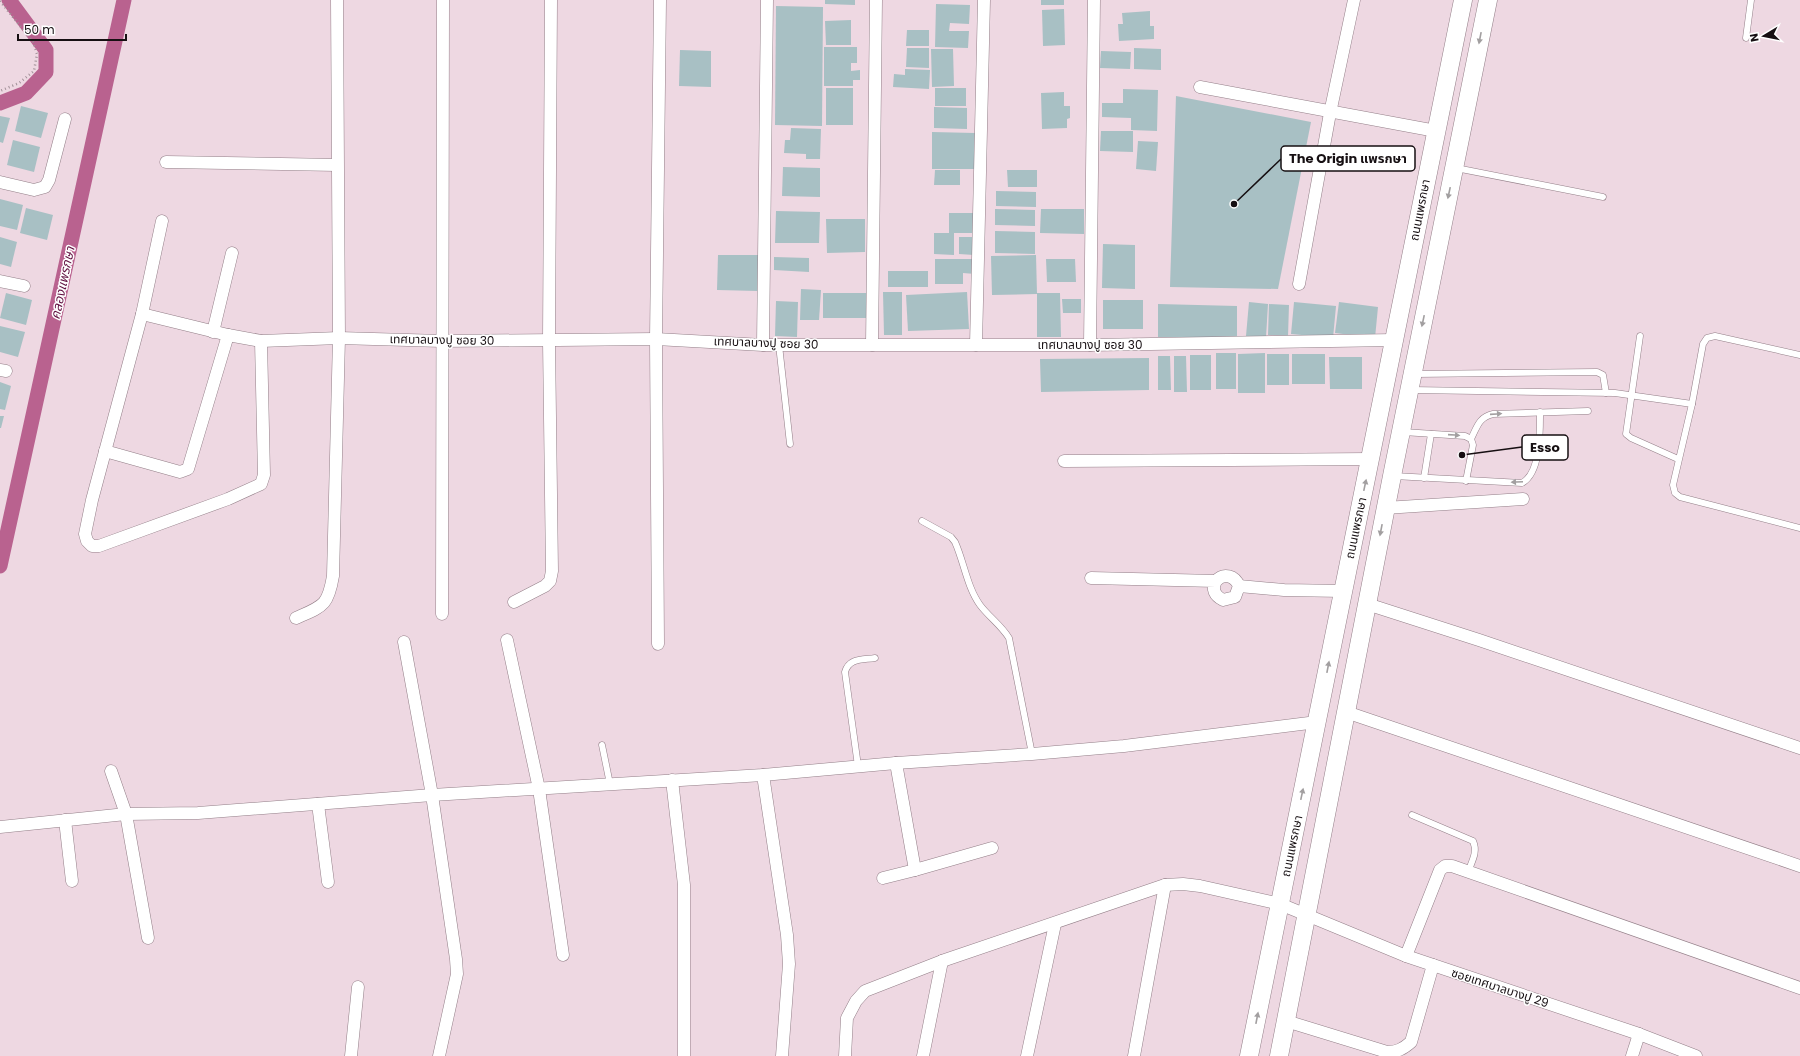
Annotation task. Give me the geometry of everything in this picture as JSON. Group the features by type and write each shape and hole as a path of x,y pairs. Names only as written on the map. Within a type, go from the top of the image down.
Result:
{"main road":[{"name":"ถนนแพรกษา","path":"1249,1056 1463,0"},
{"name":"ถนนแพรกษา","path":"1279,1056 1385,508 1488,0"}],"street":[{"path":"296,618 317,608 327,600 330,593 333,576 339,338 337,0"},
{"path":"442,614 443,0"},
{"path":"514,602 545,586 550,581 552,571 548,341 551,0"},
{"path":"658,644 656,339 660,0"},
{"path":"763,345 768,0"},
{"path":"872,345 876,0"},
{"path":"976,345 984,0"},
{"path":"1090,345 1094,0"},
{"path":"1299,284 1330,112 1354,0"},
{"path":"1200,87 1436,131"},
{"path":"0,182 34,190 45,187 49,180 66,119"},
{"path":"166,162 337,164"},
{"path":"162,221 142,314 105,451 85,534 87,541 92,546 99,546 221,502 254,489 261,484 264,475 261,340"},
{"path":"213,332 232,252"},
{"path":"0,281 24,286"},
{"name":"เทศบาลบางปู ซอย 30","path":"142,314 228,336 261,340 339,338 442,341 656,339 763,345 1090,345 1394,340"},
{"path":"105,451 180,472 188,469 228,336"},
{"path":"1064,461 1370,459"},
{"path":"1385,508 1523,499"},
{"path":"1238,586 1235,597 1227,601 1216,596 1214,584 1223,576 1231,577 1238,586 1284,590 1343,591"},
{"path":"1091,578 1216,581"},
{"path":"1367,604 1800,748"},
{"path":"507,640 539,789 563,955"},
{"path":"404,642 432,795 457,974 439,1056"},
{"path":"1346,712 1800,866"},
{"path":"0,827 126,814 198,813 432,795 763,775 896,763 1032,754 1124,746 1317,722"},
{"path":"896,763 916,870"},
{"path":"111,771 126,814 148,938"},
{"path":"763,775 788,942 789,964 782,1056"},
{"path":"672,780 684,885 684,1056"},
{"path":"318,804 328,882"},
{"path":"65,820 72,881"},
{"path":"883,878 992,848"},
{"path":"1406,956 1440,870 1445,866 1452,866 1800,988"},
{"name":"ซอยเทศบาลบางปู 29","path":"845,1056 847,1018 856,1001 865,991 942,961 1055,924 1165,885 1183,884 1200,886 1280,904 1406,956 1639,1034 1696,1056"},
{"path":"1134,1056 1165,885"},
{"path":"1027,1056 1055,924"},
{"path":"923,1056 942,961"},
{"path":"1286,1021 1387,1052 1395,1052 1405,1048 1411,1042 1433,965"},
{"path":"351,1056 358,987"},
{"path":"1632,1056 1639,1034"}],"lane":[{"path":"1746,38 1751,0"},
{"path":"1454,167 1603,197"},
{"path":"1640,336 1626,434 1630,438 1678,459"},
{"path":"1800,355 1715,336 1707,338 1703,344 1692,404 1673,485 1675,493 1680,497 1800,528"},
{"path":"779,345 790,444"},
{"path":"1411,382 1596,372 1603,375 1606,392"},
{"path":"1411,382 1606,392 1692,404"},
{"path":"1466,480 1473,445 1472,439 1480,419 1484,416 1493,414 1588,411"},
{"path":"1392,476 1522,483 1531,475 1538,448 1540,436 1540,412"},
{"path":"1401,432 1465,436 1472,439"},
{"path":"1424,478 1431,434"},
{"path":"922,521 951,537 955,542 973,592 980,604 1004,629 1009,638 1032,754"},
{"path":"858,766 845,672 847,665 851,662 875,658"},
{"path":"602,745 610,784"},
{"path":"1412,816 1473,841 1476,848 1468,872"}],"path":[{"path":"0,1 33,42 37,54 34,71 19,83 0,91"}],"building":[{"path":"825,0 855,0 855,5 825,4"},
{"path":"1041,0 1064,0 1064,5 1041,5"},
{"path":"936,4 970,5 969,24 950,23 949,31 969,31 968,48 935,47"},
{"path":"776,6 823,7 822,126 775,125"},
{"path":"1064,9 1065,45 1043,46 1042,10"},
{"path":"1150,11 1150,26 1154,26 1154,39 1119,41 1118,24 1123,24 1122,13"},
{"path":"851,20 851,45 826,45 825,21"},
{"path":"907,30 929,30 929,46 906,46"},
{"path":"824,47 857,47 857,63 851,63 851,71 860,70 860,80 853,80 853,86 824,86"},
{"path":"907,48 929,48 929,68 906,67"},
{"path":"1134,48 1161,49 1161,70 1134,69"},
{"path":"931,49 953,49 954,86 932,87"},
{"path":"680,50 711,51 711,87 679,86"},
{"path":"1101,51 1131,52 1130,69 1100,68"},
{"path":"905,69 930,70 929,89 893,87 894,74 905,75"},
{"path":"826,88 853,88 853,125 826,125"},
{"path":"935,88 966,88 966,106 935,106"},
{"path":"1123,89 1158,90 1157,131 1131,130 1131,118 1102,117 1102,103 1123,103"},
{"path":"1064,92 1064,106 1070,106 1070,118 1067,119 1067,128 1042,129 1041,93"},
{"path":"1176,96 1311,122 1278,289 1170,287"},
{"path":"21,106 48,113 41,138 15,131"},
{"path":"934,107 967,108 967,129 934,128"},
{"path":"0,116 10,118 3,143 0,142"},
{"path":"791,128 821,129 820,159 806,159 806,154 784,153 785,140 790,140"},
{"path":"1101,131 1133,131 1133,152 1100,151"},
{"path":"932,132 975,133 974,169 932,169"},
{"path":"13,140 40,147 34,172 7,165"},
{"path":"1138,141 1158,142 1156,171 1136,169"},
{"path":"783,167 820,168 820,197 782,196"},
{"path":"935,170 960,170 960,185 934,185"},
{"path":"1007,170 1037,170 1037,187 1008,187"},
{"path":"996,191 1036,192 1036,207 996,206"},
{"path":"0,199 23,205 17,230 0,226"},
{"path":"26,208 53,215 47,240 20,233"},
{"path":"995,209 1035,210 1035,226 995,225"},
{"path":"1041,209 1084,209 1084,234 1040,233"},
{"path":"776,211 820,212 819,243 775,243"},
{"path":"949,213 976,213 976,233 954,233 954,255 934,254 934,233 949,233"},
{"path":"826,219 865,219 865,252 827,253"},
{"path":"995,231 1035,232 1035,254 995,253"},
{"path":"0,237 17,242 11,267 0,264"},
{"path":"959,237 974,237 974,255 959,254"},
{"path":"1103,244 1135,245 1135,289 1102,288"},
{"path":"718,255 759,255 758,291 717,290"},
{"path":"1036,255 1037,294 992,295 991,256"},
{"path":"774,257 809,258 809,272 774,270"},
{"path":"935,259 975,259 975,274 963,273 963,284 935,284"},
{"path":"1046,259 1075,259 1076,282 1047,282"},
{"path":"888,271 928,271 928,287 888,287"},
{"path":"801,289 821,290 819,320 800,320"},
{"path":"883,292 902,292 902,335 884,335"},
{"path":"967,292 969,329 908,331 906,295"},
{"path":"6,293 32,300 26,325 0,318"},
{"path":"823,293 867,293 867,318 823,318"},
{"path":"1037,293 1060,293 1061,337 1037,337"},
{"path":"1062,299 1081,299 1081,313 1063,313"},
{"path":"1103,300 1143,300 1143,329 1103,329"},
{"path":"776,301 798,302 797,337 775,336"},
{"path":"1249,302 1268,304 1266,337 1246,336"},
{"path":"1294,302 1336,306 1333,338 1291,334"},
{"path":"1339,302 1378,307 1375,338 1335,333"},
{"path":"1158,304 1237,306 1237,338 1158,337"},
{"path":"1269,304 1289,305 1288,336 1268,335"},
{"path":"0,326 25,332 18,357 0,352"},
{"path":"1216,353 1236,353 1236,389 1216,389"},
{"path":"1265,353 1265,393 1238,393 1238,354"},
{"path":"1267,354 1289,354 1289,385 1267,385"},
{"path":"1292,354 1325,354 1325,384 1292,384"},
{"path":"1190,355 1211,355 1211,390 1190,390"},
{"path":"1158,356 1170,356 1171,390 1158,390"},
{"path":"1174,356 1186,356 1187,392 1174,392"},
{"path":"1329,357 1362,357 1362,389 1330,389"},
{"path":"1149,358 1149,390 1041,392 1040,359"},
{"path":"0,382 11,386 5,410 0,409"},
{"path":"0,416 4,416 1,428 0,428"}],"waterway":[{"path":"0,103 26,93 46,72 46,50 9,0"},
{"name":"คลองแพรกษา","path":"0,566 124,0"}],"place":[{"name":"The Origin แพรกษา","path":"1234,204"},
{"name":"Esso","path":"1462,455"}]}
